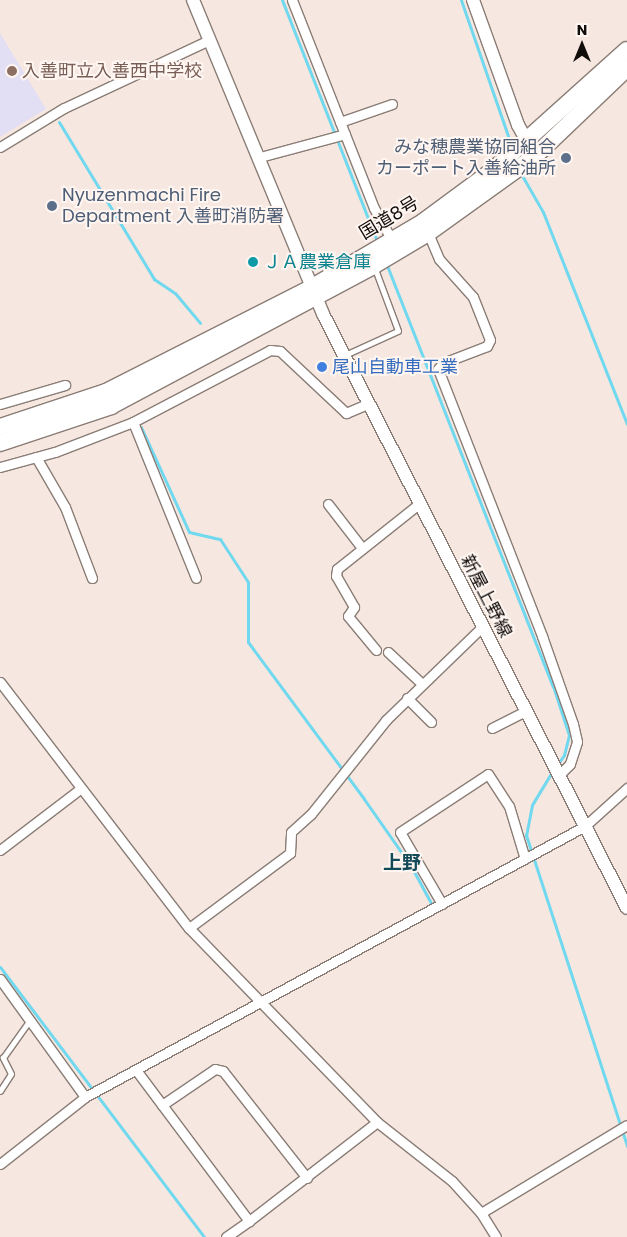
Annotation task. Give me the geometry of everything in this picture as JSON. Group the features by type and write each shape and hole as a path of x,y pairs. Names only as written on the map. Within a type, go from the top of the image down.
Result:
{"highway":[{"name":"国道8号","path":"0,427 106,392 374,266 395,245 423,222 527,141 627,50"},
{"name":"国道8号","path":"0,443 111,406 313,294 395,245 428,233 535,156 627,68"}],"main road":[{"name":"新屋上野線","path":"193,0 260,157 313,294 367,404 420,503 525,711 560,774 627,908"},
{"path":"473,0 527,141 535,156"}],"street":[{"path":"292,0 374,208 395,245"},
{"path":"0,147 64,108 209,40"},
{"path":"340,122 392,104"},
{"path":"260,157 345,134"},
{"path":"428,233 439,259 473,298 490,340 487,346 443,363 438,368 542,636 573,724 577,742 570,764 560,774"},
{"path":"0,468 133,422 270,350 280,351 346,413 367,404"},
{"path":"0,404 65,385"},
{"path":"133,422 196,578"},
{"path":"36,457 65,508 92,578"},
{"path":"376,650 348,616 354,606 336,576 337,568 420,503"},
{"path":"328,504 362,548"},
{"path":"189,928 290,853 291,832 311,814 407,698 482,627"},
{"path":"388,652 421,683"},
{"path":"0,682 80,789 189,928 378,1122 452,1181 481,1213 496,1237"},
{"path":"407,698 431,722"},
{"path":"492,728 525,711"},
{"path":"442,904 400,832 488,774 509,806 525,858"},
{"path":"0,1164 86,1097 262,1004 585,826 627,788"},
{"path":"0,850 80,789"},
{"path":"0,978 86,1097"},
{"path":"162,1106 215,1069 222,1071 307,1178"},
{"path":"136,1070 249,1221"},
{"path":"226,1237 307,1178 378,1122"},
{"path":"481,1213 627,1125"}],"lane":[{"path":"343,356 398,331 374,266"},
{"path":"0,1091 11,1074 3,1058 30,1020"}],"shaded area":[{"name":"入善町立入善西中学校","path":"0,33 46,109 0,137"}],"waterway":[{"path":"282,0 378,244"},
{"path":"461,0 512,147"},
{"path":"59,122 154,279 175,293 200,323"},
{"path":"520,172 543,212 627,424"},
{"path":"386,263 553,686 569,735 564,755 557,765"},
{"path":"141,427 189,532 220,539 248,582 248,642 411,866 431,903"},
{"path":"553,770 532,805 526,835 627,1146"},
{"path":"0,967 204,1237"}],"place":[{"name":"入善町立入善西中学校","path":"12,71"},
{"name":"みな穂農業協同組合 カーポート入善給油所","path":"566,158"},
{"name":"Nyuzenmachi Fire Department 入善町消防署","path":"52,206"},
{"name":"ＪＡ農業倉庫","path":"253,262"},
{"name":"尾山自動車工業","path":"322,367"}],"district":[{"name":"上野","path":"402,863"}]}
